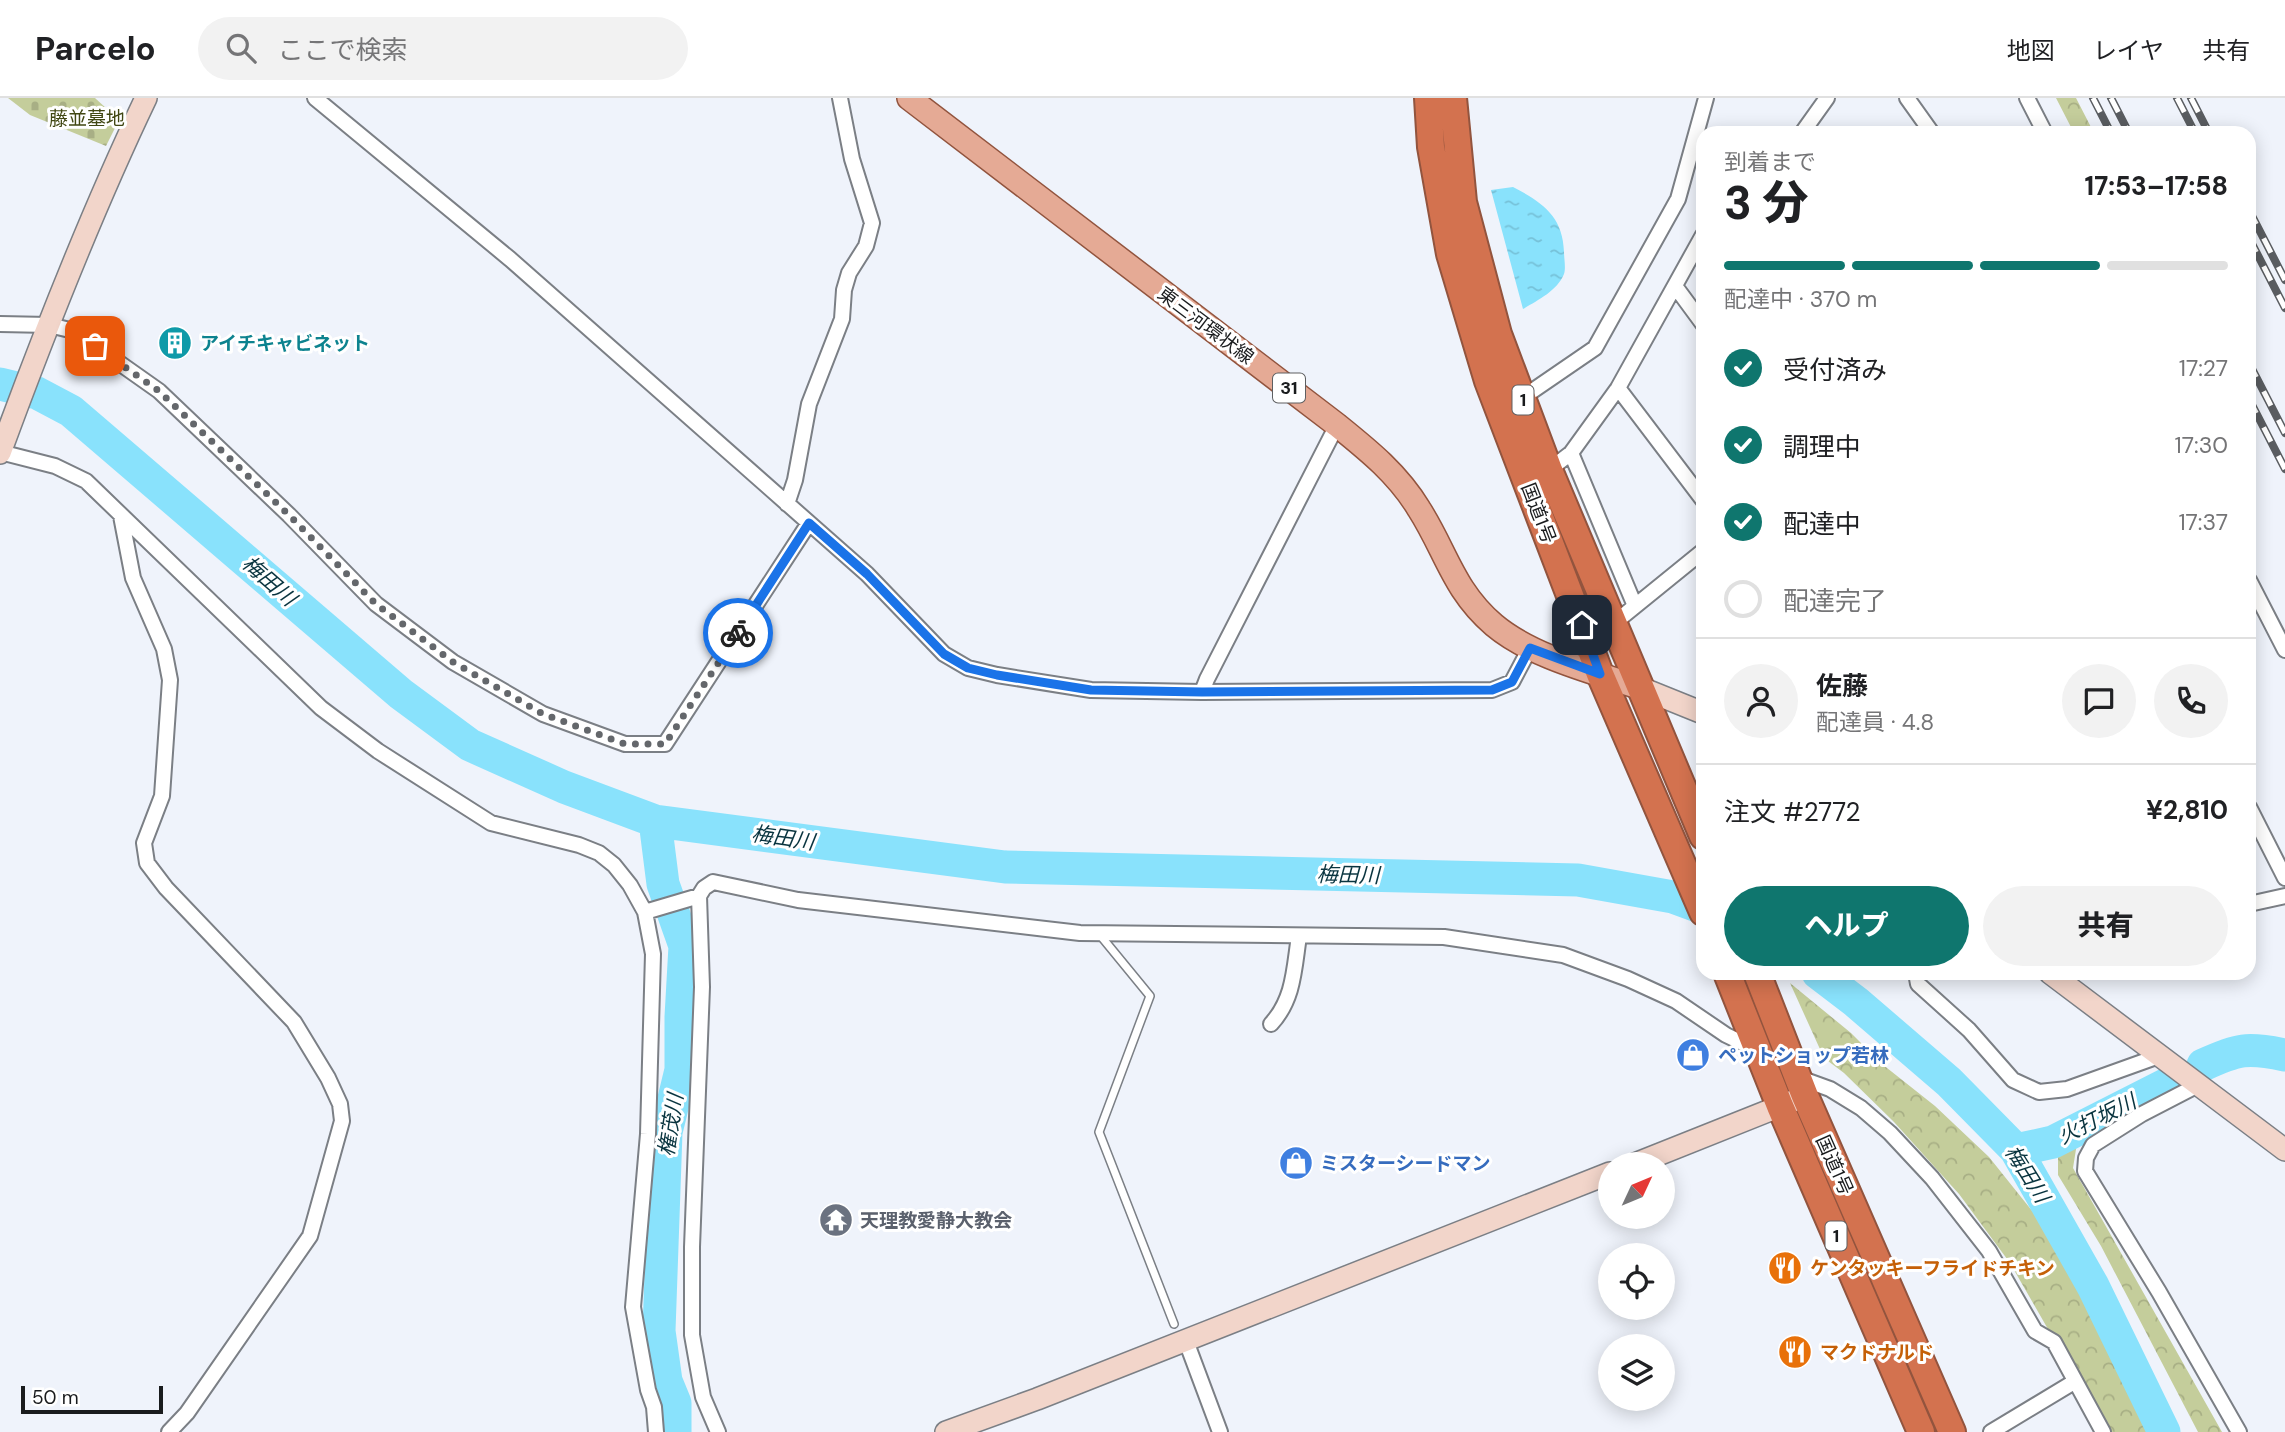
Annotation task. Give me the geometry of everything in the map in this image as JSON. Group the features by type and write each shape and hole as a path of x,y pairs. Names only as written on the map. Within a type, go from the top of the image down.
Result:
{"highway":[{"name":"国道1号","path":"1428,98 1431,147 1448,241 1488,381 1600,674 1696,895"},
{"name":"国道1号","path":"1452,98 1463,202 1498,334 1549,470 1696,819"},
{"name":"国道1号","path":"1730,980 1780,1106 1921,1432"},
{"name":"国道1号","path":"1760,980 1801,1086 1952,1432"}],"main road":[{"name":"東三河環状線","path":"909,98 1378,458 1406,489 1428,523 1453,575 1472,603 1496,627 1530,648 1641,688"}],"street":[{"path":"145,98 117,157 1,451 55,466 86,481 321,708 378,751 491,823 579,845 599,853 614,865 649,912 653,954 648,1134 633,1307 648,1390 654,1407 656,1432"},
{"path":"315,98 510,259 867,574 944,654 968,668 1091,690 1492,690 1512,682 1530,648"},
{"path":"787,504 795,480 809,404 842,319 844,290 849,273 866,246 872,223 852,159 841,98"},
{"path":"1698,126 1706,98"},
{"path":"1809,126 1827,98"},
{"path":"1907,98 1926,126"},
{"path":"2027,98 2041,126"},
{"path":"1522,398 1595,348 1678,199 1696,134"},
{"path":"1549,470 1571,453 1618,388 1696,248"},
{"path":"1675,286 1696,314"},
{"path":"0,324 74,331 159,391 289,515 376,604 453,662 543,714 625,744 665,744 809,523"},
{"path":"1618,388 1696,491"},
{"path":"1202,692 1337,425"},
{"path":"1571,453 1635,606"},
{"path":"121,515 133,578 164,649 170,680 162,796 144,843 147,863 166,888 294,1022 328,1078 340,1104 342,1121 310,1236 187,1413 169,1432"},
{"path":"1613,624 1696,557"},
{"path":"2256,594 2285,650"},
{"path":"1641,688 1696,710"},
{"path":"2256,821 2285,878"},
{"path":"649,912 696,897 713,882 798,901 1099,934 1444,937 1563,955 1676,1000 1726,1035 1756,1044"},
{"path":"2256,902 2285,896"},
{"path":"696,897 702,987 692,1247 692,1335 704,1397 718,1432"},
{"path":"1271,1024 1284,1010 1292,983 1299,936"},
{"path":"1917,980 1918,984 1969,1030 2013,1080 2039,1092 2067,1089 2160,1056"},
{"path":"2059,980 2285,1150"},
{"path":"2198,1085 2142,1114 2093,1145 2086,1158 2085,1171 2160,1292 2239,1432"},
{"path":"1665,1152 1780,1106 1801,1086 1830,1089 1861,1108 1932,1178 1989,1251 2035,1331 2054,1342 2103,1432"},
{"path":"946,1432 1180,1332 1598,1178"},
{"path":"1180,1332 1220,1432"},
{"path":"1991,1432 2074,1382"}],"lane":[{"path":"1099,934 1150,996 1099,1132 1180,1332"}],"green space":[{"name":"藤並墓地","path":"8,98 95,98 119,120 106,146 30,115"},
{"path":"2056,98 2076,98 2090,126 2070,126"},
{"path":"1790,983 1851,1033 1882,1064 1935,1106 1989,1157 2045,1227 2108,1335 2123,1377 2148,1432 2107,1432 2010,1263 1959,1194 1894,1122 1844,1073 1824,1058"},
{"path":"2077,1143 2073,1168 2222,1432 2198,1432 2101,1246 2058,1175 2058,1148"}],"water":[{"path":"1513,187 1533,198 1549,212 1563,239 1565,272 1561,280 1523,309 1491,190"}],"waterway":[{"name":"梅田川","path":"0,384 37,393 71,411 401,694 470,745 564,787 655,821 1005,867 1578,880 1673,897 1696,905"},
{"name":"権茂川","path":"655,821 663,884 685,946 681,1070 666,1132 659,1331 666,1381 675,1403 675,1432"},
{"name":"梅田川","path":"1827,980 1949,1082 2016,1150 2093,1286 2164,1432"},
{"name":"火打坂川","path":"2203,1065 2243,1051 2285,1055"},
{"name":"火打坂川","path":"2016,1150 2053,1142 2175,1080"}],"railway":[{"path":"2093,98 2107,126"},
{"path":"2111,98 2125,126"},
{"path":"2177,98 2191,126"},
{"path":"2191,98 2205,126"},
{"path":"2256,224 2285,280"},
{"path":"2256,252 2285,308"},
{"path":"2256,377 2285,433"},
{"path":"2256,413 2285,469"}],"way so far":[{"path":"95,346 159,391 289,515 376,604 453,662 543,714 625,744 665,744 738,633"}],"place":[{"name":"アイチキャビネット","path":"175,343"},
{"name":"ペットショップ若林","path":"1693,1055"},
{"name":"ミスターシードマン","path":"1296,1163"},
{"name":"天理教愛静大教会","path":"836,1220"},
{"name":"ケンタッキーフライドチキン","path":"1785,1268"},
{"name":"マクドナルド","path":"1795,1352"}],"route":[{"path":"738,633 809,523 867,574 944,654 968,668 1091,690 1492,690 1512,682 1530,648 1600,674 1582,625"}]}
